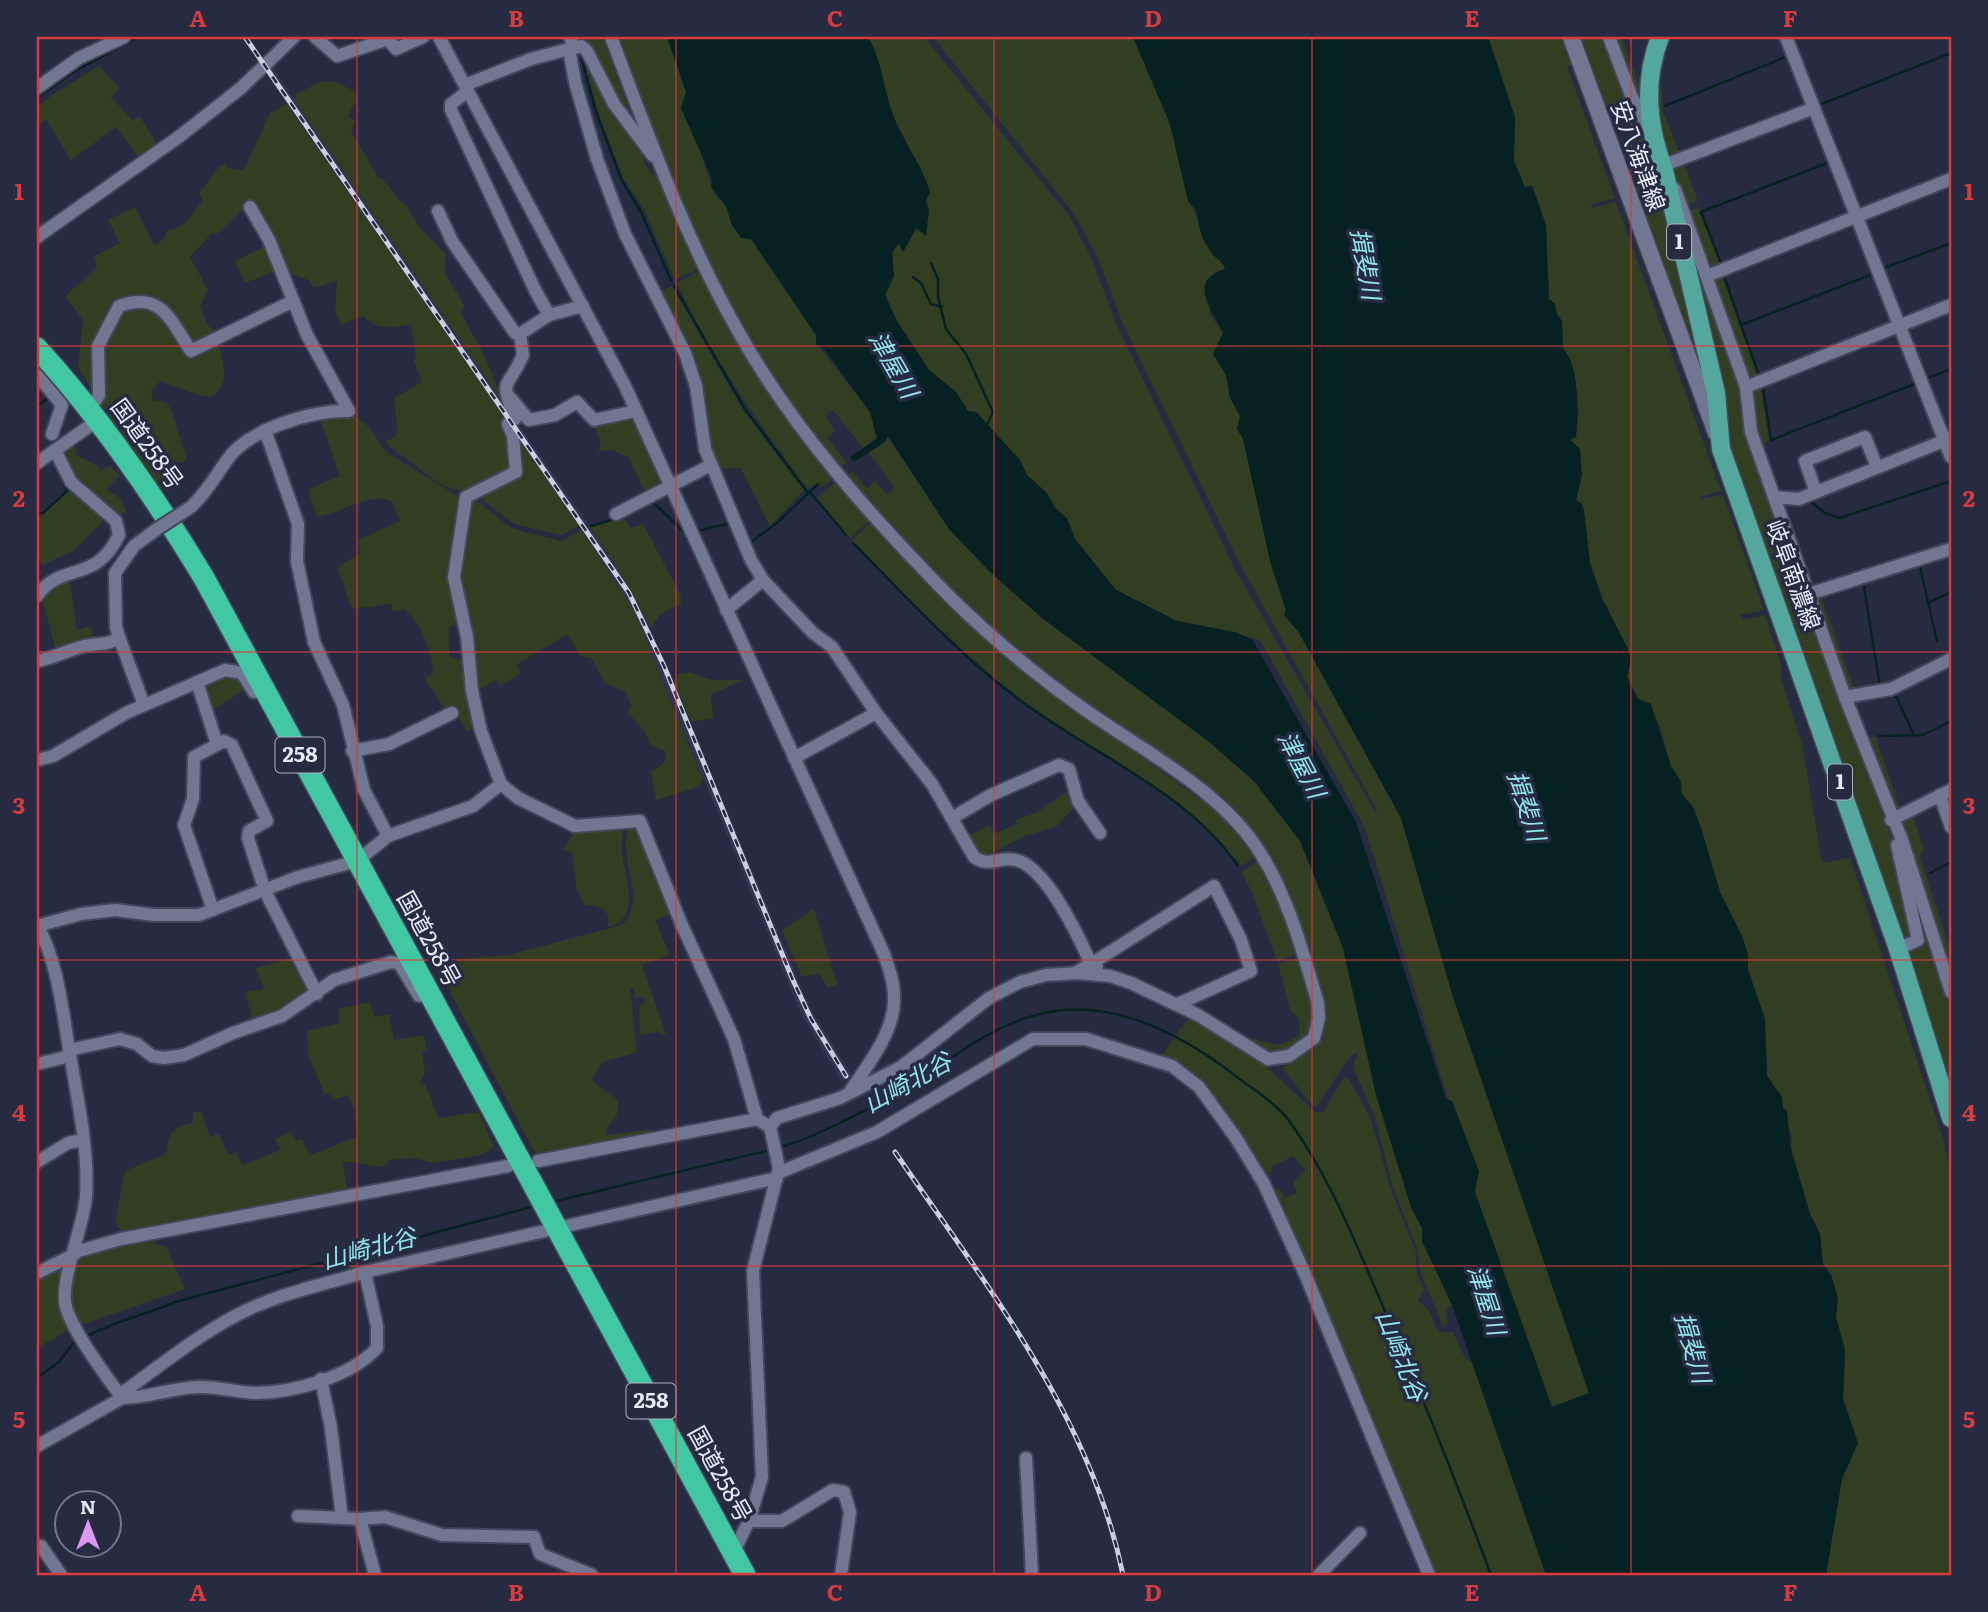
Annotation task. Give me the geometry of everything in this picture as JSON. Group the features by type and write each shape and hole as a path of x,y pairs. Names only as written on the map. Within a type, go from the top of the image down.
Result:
{"highway":[{"name":"国道258号","path":"37,348 94,414 160,505 204,578 745,1575"}],"main road":[{"name":"安八海津線","path":"1571,37 1721,449"},
{"name":"岐阜南濃線","path":"1660,37 1649,75 1648,105 1653,137 1663,168 1716,393 1721,449 1898,949 1951,1118"}],"street":[{"path":"39,83 74,60 124,37"},
{"path":"37,237 180,136 241,88 294,37"},
{"path":"315,37 332,55 337,56 388,40 396,50 423,37"},
{"path":"439,37 636,411 884,954 895,998 890,1023 849,1093"},
{"path":"571,44 575,82 597,159 625,234 689,364 696,386 703,440 711,465 763,580 813,633 832,647 876,713 917,763 974,858 980,862 1015,860 1026,864 1073,925 1091,964 1110,976 1178,1004 1268,1059 1289,1056 1314,1038 1319,1018 1315,992 1291,920 1261,853 1234,821 1194,786 1078,705 1010,651 956,602 876,517 786,404 739,333 704,267 658,161 611,37"},
{"path":"1609,37 1631,95 1653,137"},
{"path":"1786,37 1899,326 1948,439 1951,457"},
{"path":"549,315 451,110 451,104 467,88 531,59 571,44 581,46 587,51 614,104 639,141 658,161"},
{"path":"1814,108 1663,168 1677,194 1707,276 1745,387 1751,432 1845,696 1893,824 1902,840 1950,985"},
{"path":"1707,276 1951,179"},
{"path":"144,705 116,627 115,573 134,546 191,507 204,495 227,458 265,430 300,418 349,411 307,335 269,240 250,207"},
{"path":"438,211 452,241 516,333 520,334"},
{"path":"37,463 94,414 99,395 98,346 119,306 141,301 159,306 191,351 293,301"},
{"path":"1745,387 1951,305"},
{"path":"520,334 549,315 583,306"},
{"path":"520,334 523,355 511,373 505,393 516,472 466,497 454,565 456,590 467,637 472,691 481,731 501,784 518,798 575,826 640,821 681,923 734,1039 757,1119 770,1127"},
{"path":"37,375 62,405 52,435"},
{"path":"505,393 530,420 555,415 577,402 594,420 636,411"},
{"path":"265,430 298,524 297,561 314,642 338,690 364,790 388,836"},
{"path":"1816,492 1805,461 1817,456 1865,437 1877,467"},
{"path":"1774,497 1799,499 1948,439"},
{"path":"37,596 53,580 93,568 107,555 119,535 116,520 71,482 55,450"},
{"path":"616,514 711,465"},
{"path":"1809,594 1951,549"},
{"path":"726,610 763,580"},
{"path":"37,661 63,655 80,647 110,643 119,636"},
{"path":"1845,696 1891,688 1951,659"},
{"path":"37,760 53,756 144,705 232,669 242,673 254,692 264,691"},
{"path":"197,682 217,744"},
{"path":"352,751 389,744 452,713"},
{"path":"794,758 876,713"},
{"path":"213,910 184,825 193,799 194,757 224,741 232,745 267,821 249,831 248,838 265,891 317,993"},
{"path":"952,818 991,795 1059,765 1069,769 1078,801 1100,833"},
{"path":"122,1398 76,1328 65,1302 86,1196 83,1140 60,991 46,941 37,926 81,914 113,910 154,915 199,915 298,877 357,861 388,836 472,806 501,784"},
{"path":"1893,824 1946,792 1951,827"},
{"path":"1893,824 1903,883 1918,940 1898,949"},
{"path":"1077,972 1214,886 1241,940 1251,971 1178,1004"},
{"path":"37,1064 120,1039 137,1044 152,1056 174,1058 282,1016 334,980 391,962 399,963 419,996 428,991"},
{"path":"733,1553 749,1521 762,1477 763,1452 753,1326 753,1271 778,1173 770,1127 777,1118 849,1093 901,1067 967,1013 1010,987 1046,975 1077,972 1110,976"},
{"path":"122,1398 125,1391 178,1353 238,1315 277,1299 365,1272 554,1224 778,1173 877,1132 1033,1039 1086,1039 1172,1066 1186,1076 1207,1097 1264,1184 1310,1287 1429,1575"},
{"path":"538,1161 757,1119"},
{"path":"37,1162 68,1143 83,1140"},
{"path":"37,1273 75,1253 121,1239 508,1166"},
{"path":"37,1446 122,1398 145,1398 193,1387 220,1387 253,1393 284,1391 321,1380 367,1359 377,1348 377,1326 365,1272"},
{"path":"321,1380 331,1428 342,1518"},
{"path":"1026,1458 1032,1575"},
{"path":"749,1521 782,1521 834,1490 844,1492 850,1512 841,1575"},
{"path":"298,1516 360,1519 385,1517 442,1535 534,1537 540,1554 592,1575"},
{"path":"360,1519 375,1575"},
{"path":"1319,1575 1360,1533"},
{"path":"37,1546 41,1546 61,1575"}],"shaded area":[{"path":"269,63 587,522 579,526 263,69"},
{"path":"589,526 615,563 644,613 810,1008 852,1075 842,1082 801,1014 635,613 582,530"}],"green space":[{"path":"577,37 602,37 639,136 579,43"},
{"path":"616,37 667,37 686,92 681,108 698,145 714,194 726,206 732,225 741,238 751,239 816,335 816,343 870,412 879,435 863,448 833,410 825,415 835,430 827,438 847,462 840,467 773,377 720,285 664,163"},
{"path":"868,37 924,37 1070,217 1092,260 1117,326 1235,569 1375,812 1377,810 1241,566 1123,324 1098,258 1075,215 933,37 1133,37 1170,124 1188,201 1208,246 1225,269 1214,273 1205,286 1211,316 1223,333 1213,354 1226,375 1230,398 1240,416 1237,429 1243,439 1272,565 1289,622 1298,631 1401,818 1453,997 1589,1393 1552,1407 1475,1192 1478,1171 1447,1095 1365,828 1260,640 1177,621 1116,590 1075,539 1067,518 1055,508 1047,493 1027,475 1019,460 976,412 968,411 956,392 929,370 897,321 885,295 894,276 892,253 899,243 904,251 916,228 925,235 926,201 930,192 895,120 879,63"},
{"path":"1488,37 1565,37 1575,63 1567,67 1615,198 1590,205 1593,208 1616,202 1721,491 1699,497 1723,495 1764,610 1740,615 1742,620 1765,615 1782,667 1781,679 1803,748 1822,863 1850,858 1944,1142 1951,1175 1951,1575 1826,1575 1842,1479 1858,1443 1843,1399 1845,1350 1836,1317 1838,1298 1831,1275 1823,1264 1820,1234 1810,1214 1791,1149 1792,1136 1787,1124 1787,1111 1781,1104 1782,1097 1767,1076 1765,1019 1748,970 1742,936 1720,892 1701,828 1693,807 1682,794 1681,782 1671,766 1660,726 1645,702 1638,699 1627,677 1631,659 1602,598 1590,563 1584,511 1576,501 1581,482 1580,449 1570,440 1576,437 1579,411 1576,385 1571,363 1563,349 1562,321 1549,299 1546,225 1533,186 1525,187 1514,161 1515,117"},
{"path":"1577,37 1605,37 1665,199 1711,406 1631,184 1646,179 1619,105 1603,110"},
{"path":"1613,37 1622,37 1642,94 1638,96"},
{"path":"582,51 637,143 647,168 659,181 698,268 675,280 645,211 624,179 598,112"},
{"path":"99,66 119,88 111,97 132,120 140,117 158,146 140,159 116,127 71,160 46,119 37,126 37,108 52,95"},
{"path":"320,82 336,82 356,92 358,102 351,107 349,117 355,121 351,132 378,177 408,207 418,226 446,255 445,274 464,305 461,313 484,355 505,405 294,99 296,94"},
{"path":"1661,85 1663,112 1681,157 1667,159 1654,111 1658,86"},
{"path":"286,103 506,419 515,466 464,492 440,484 389,446 386,441 395,437 397,427 394,398 422,382 414,361 416,357 411,324 380,326 364,316 341,325 335,310 337,281 313,288 309,280 285,272 246,206 217,234 212,233 190,257 208,290 200,306 206,322 220,341 223,383 211,397 160,381 151,391 153,400 167,403 171,409 187,460 162,469 171,492 163,490 141,464 78,368 83,320 65,296 97,268 94,256 120,243 108,220 135,207 154,245 163,240 168,230 185,223 203,201 199,193 220,166 225,164 228,168 244,170 270,113"},
{"path":"1683,162 1698,201 1690,204 1683,201 1672,171 1675,165"},
{"path":"1679,205 1746,400 1747,434 1890,835 1913,936 1904,940 1728,452 1726,403 1714,366"},
{"path":"1699,207 1721,267 1713,270 1707,267 1688,216 1690,210"},
{"path":"268,245 278,270 245,283 235,261"},
{"path":"700,271 729,326 778,404 836,476 823,487 817,484 807,488 754,414 705,338 677,283"},
{"path":"1721,273 1757,374 1746,379 1711,282"},
{"path":"672,286 743,410 804,490 770,526 741,468 717,469 707,447 699,386 656,293"},
{"path":"1760,384 1769,440 1759,449 1752,387"},
{"path":"350,413 369,427 386,452 462,499 460,625 449,627 449,657 465,661 474,728 467,731 453,709 447,712 425,678 433,674 431,656 416,622 404,609 393,612 391,604 352,609 337,567 361,553 358,540 400,521 392,501 374,499 317,517 308,489 340,476 319,416"},
{"path":"633,415 665,484 647,496 628,457 612,450 598,451 601,444 594,424"},
{"path":"514,432 579,526 561,535 514,524 478,496 515,477"},
{"path":"887,436 949,529 989,571 1042,618 1208,741 1254,781 1300,841 1343,948 1376,1095 1411,1207 1422,1228 1422,1241 1452,1305 1445,1309 1448,1323 1443,1326 1421,1274 1417,1248 1393,1187 1375,1117 1353,1067 1358,1052 1349,1057 1317,1106 1313,1106 1282,1068 1315,1048 1325,1019 1256,840 1013,649 959,599 847,475 852,471 867,488 875,481 887,494 895,488 868,451 879,446"},
{"path":"74,441 76,455 98,466 99,471 110,466 120,475 106,489 121,499 126,511 117,518 77,486 60,452"},
{"path":"838,480 871,519 850,538 817,498"},
{"path":"72,488 106,516 73,551 42,565 37,553 37,515 44,514"},
{"path":"474,499 511,528 561,541 582,530 635,613 703,780 698,787 656,800 651,772 665,762 666,752 650,744 644,730 627,712 631,706 626,692 605,683 592,659 580,656 568,634 517,664 520,673 500,686 496,680 476,692 458,567 468,500"},
{"path":"624,519 631,528 643,524 681,596 681,604 660,614 651,628 615,563 589,526"},
{"path":"873,521 952,607 1073,708 1218,812 1255,858 1241,866 1194,817 1168,797 1031,706 983,668 938,627 852,540"},
{"path":"69,576 77,630 91,626 94,642 57,654 41,595"},
{"path":"1820,594 1856,693 1846,691 1815,601"},
{"path":"224,672 239,676 246,689 211,711 203,681"},
{"path":"688,672 711,680 743,680 710,695 714,718 691,722 674,682 678,674"},
{"path":"1875,736 1901,810 1895,810 1866,739"},
{"path":"1071,789 1076,805 1057,826 1025,836 982,858 967,837 989,825 994,834 1017,824 1016,820 1038,812"},
{"path":"1912,814 1924,849 1920,857 1951,952 1951,975 1900,827 1903,819"},
{"path":"630,826 640,831 672,914 655,920 670,955 642,965 666,1035 658,1032 640,1035 639,1005 645,1002 643,997 635,997 634,988 630,989 637,1052 602,1062 592,1080 618,1101 617,1115 606,1129 607,1135 647,1130 659,1132 537,1157 434,961 509,955 622,925 630,914 633,902 626,850"},
{"path":"623,827 622,851 628,885 628,906 618,923 608,927 608,916 603,909 584,905 576,887 572,852 563,850 575,831"},
{"path":"1903,853 1951,1003 1951,1091 1906,951 1921,945"},
{"path":"1257,862 1283,915 1295,955 1277,961 1252,892 1241,872"},
{"path":"814,909 837,984 828,988 819,973 802,977 782,930"},
{"path":"296,957 311,988 283,1013 253,1022 245,992 264,989 256,968"},
{"path":"1296,958 1314,1004 1313,1027 1303,1042 1295,1047 1279,1053 1270,1053 1241,1036 1280,1045 1299,1036 1300,1020 1290,1009 1278,964"},
{"path":"370,1002 374,1017 389,1014 394,1040 424,1035 427,1050 422,1051 425,1072 420,1084 426,1085 438,1118 479,1112 494,1147 480,1155 434,1163 414,1158 389,1160 387,1165 381,1166 343,1162 347,1190 122,1233 115,1221 125,1171 166,1154 173,1132 193,1123 193,1113 201,1111 210,1137 219,1134 228,1155 237,1152 242,1165 281,1150 275,1139 290,1132 296,1140 302,1139 310,1155 357,1137 349,1095 332,1100 330,1093 325,1095 308,1054 307,1031 339,1023 338,1009"},
{"path":"1194,1018 1226,1036 1271,1071 1315,1112 1323,1112 1343,1079 1348,1078 1370,1117 1391,1190 1416,1252 1416,1269 1424,1290 1418,1301 1429,1310 1438,1332 1453,1332 1465,1358 1472,1363 1546,1575 1435,1575 1312,1274 1272,1191 1279,1188 1285,1198 1297,1193 1293,1182 1306,1170 1293,1156 1271,1167 1272,1172 1265,1177 1239,1133 1161,1057 1186,1021"},
{"path":"154,1236 156,1244 166,1247 185,1289 80,1325 70,1304 77,1258 82,1254"},
{"path":"61,1266 67,1268 70,1329 37,1348 37,1278"}],"water":[{"path":"667,37 868,37 879,63 895,120 930,192 926,201 929,210 926,236 916,228 903,252 899,243 892,253 894,276 885,295 897,321 929,370 956,392 968,411 976,412 1020,460 1027,475 1047,493 1055,508 1067,518 1075,539 1116,590 1177,621 1235,632 1252,639 1356,822 1446,1099 1452,1101 1479,1171 1475,1192 1552,1407 1589,1393 1453,997 1401,818 1298,631 1284,615 1286,610 1271,565 1243,439 1237,429 1240,416 1230,398 1226,375 1213,354 1223,333 1209,307 1204,289 1213,275 1225,269 1204,241 1196,210 1188,201 1170,124 1133,37 1488,37 1515,117 1514,161 1525,187 1532,186 1546,225 1549,299 1555,304 1557,315 1562,321 1563,349 1569,356 1575,378 1576,437 1570,440 1580,449 1582,475 1576,500 1582,504 1584,511 1590,563 1602,598 1631,659 1627,677 1638,699 1651,704 1671,766 1681,782 1682,794 1693,807 1701,828 1720,892 1742,936 1748,954 1748,970 1765,1019 1767,1076 1782,1097 1783,1109 1787,1111 1791,1149 1810,1214 1820,1234 1823,1264 1831,1275 1838,1298 1836,1317 1845,1350 1843,1399 1858,1443 1842,1479 1826,1575 1546,1575 1452,1305 1422,1241 1422,1228 1411,1207 1376,1095 1343,948 1300,841 1254,781 1208,741 1042,618 989,571 949,529 888,436 885,442 854,462 850,457 877,439 870,412 824,349 816,345 816,335 751,239 741,238 732,225 726,206 711,187 712,179 681,108 686,92"}],"waterway":[{"path":"37,98 75,71 139,37"},
{"path":"580,52 596,112 622,181 641,212 671,280"},
{"path":"1819,105 1951,53"},
{"path":"1665,106 1788,56"},
{"path":"1722,266 1701,212 1830,162"},
{"path":"1882,269 1951,243"},
{"path":"931,263 938,279 938,297 946,329 966,354 993,412 986,427"},
{"path":"1759,375 1741,325 1873,274"},
{"path":"1724,276 1741,325"},
{"path":"913,277 921,283 931,304 942,307"},
{"path":"674,286 745,409 808,493"},
{"path":"1926,379 1951,369"},
{"path":"1763,387 1771,440 1917,383"},
{"path":"37,406 47,399"},
{"path":"37,514 43,513 67,491 59,471"},
{"path":"1808,500 1825,513 1839,518 1951,481"},
{"path":"750,543 778,522 818,484"},
{"path":"810,492 846,535"},
{"path":"652,501 686,534"},
{"path":"591,526 615,519"},
{"path":"697,531 731,523"},
{"path":"853,543 939,630 1007,691 1170,798 1195,818 1238,866"},
{"path":"1919,563 1937,641"},
{"path":"1864,587 1880,687"},
{"path":"1928,603 1951,592"},
{"path":"1882,693 1883,697 1896,696 1914,735"},
{"path":"1879,736 1923,735 1951,721"},
{"path":"1930,873 1951,862"},
{"name":"山崎北谷","path":"780,1147 826,1129 879,1103 989,1034 1025,1018 1044,1013 1070,1010 1122,1016 1171,1034 1194,1047 1279,1109 1304,1142 1328,1184 1408,1364 1491,1575"},
{"name":"山崎北谷","path":"552,1202 770,1150"},
{"name":"山崎北谷","path":"86,1337 175,1302 535,1206"},
{"name":"山崎北谷","path":"37,1378 59,1362 76,1340"}],"railway":[{"path":"245,37 629,593 664,666 792,978 811,1019 846,1076"},
{"path":"895,1152 998,1302 1061,1406 1087,1460 1108,1517 1123,1575"}],"water label":[{"name":"揖斐川","path":"1365,264"},
{"name":"津屋川","path":"893,365"},
{"name":"津屋川","path":"1301,765"},
{"name":"揖斐川","path":"1526,806"},
{"name":"津屋川","path":"1486,1300"},
{"name":"揖斐川","path":"1692,1348"}]}
